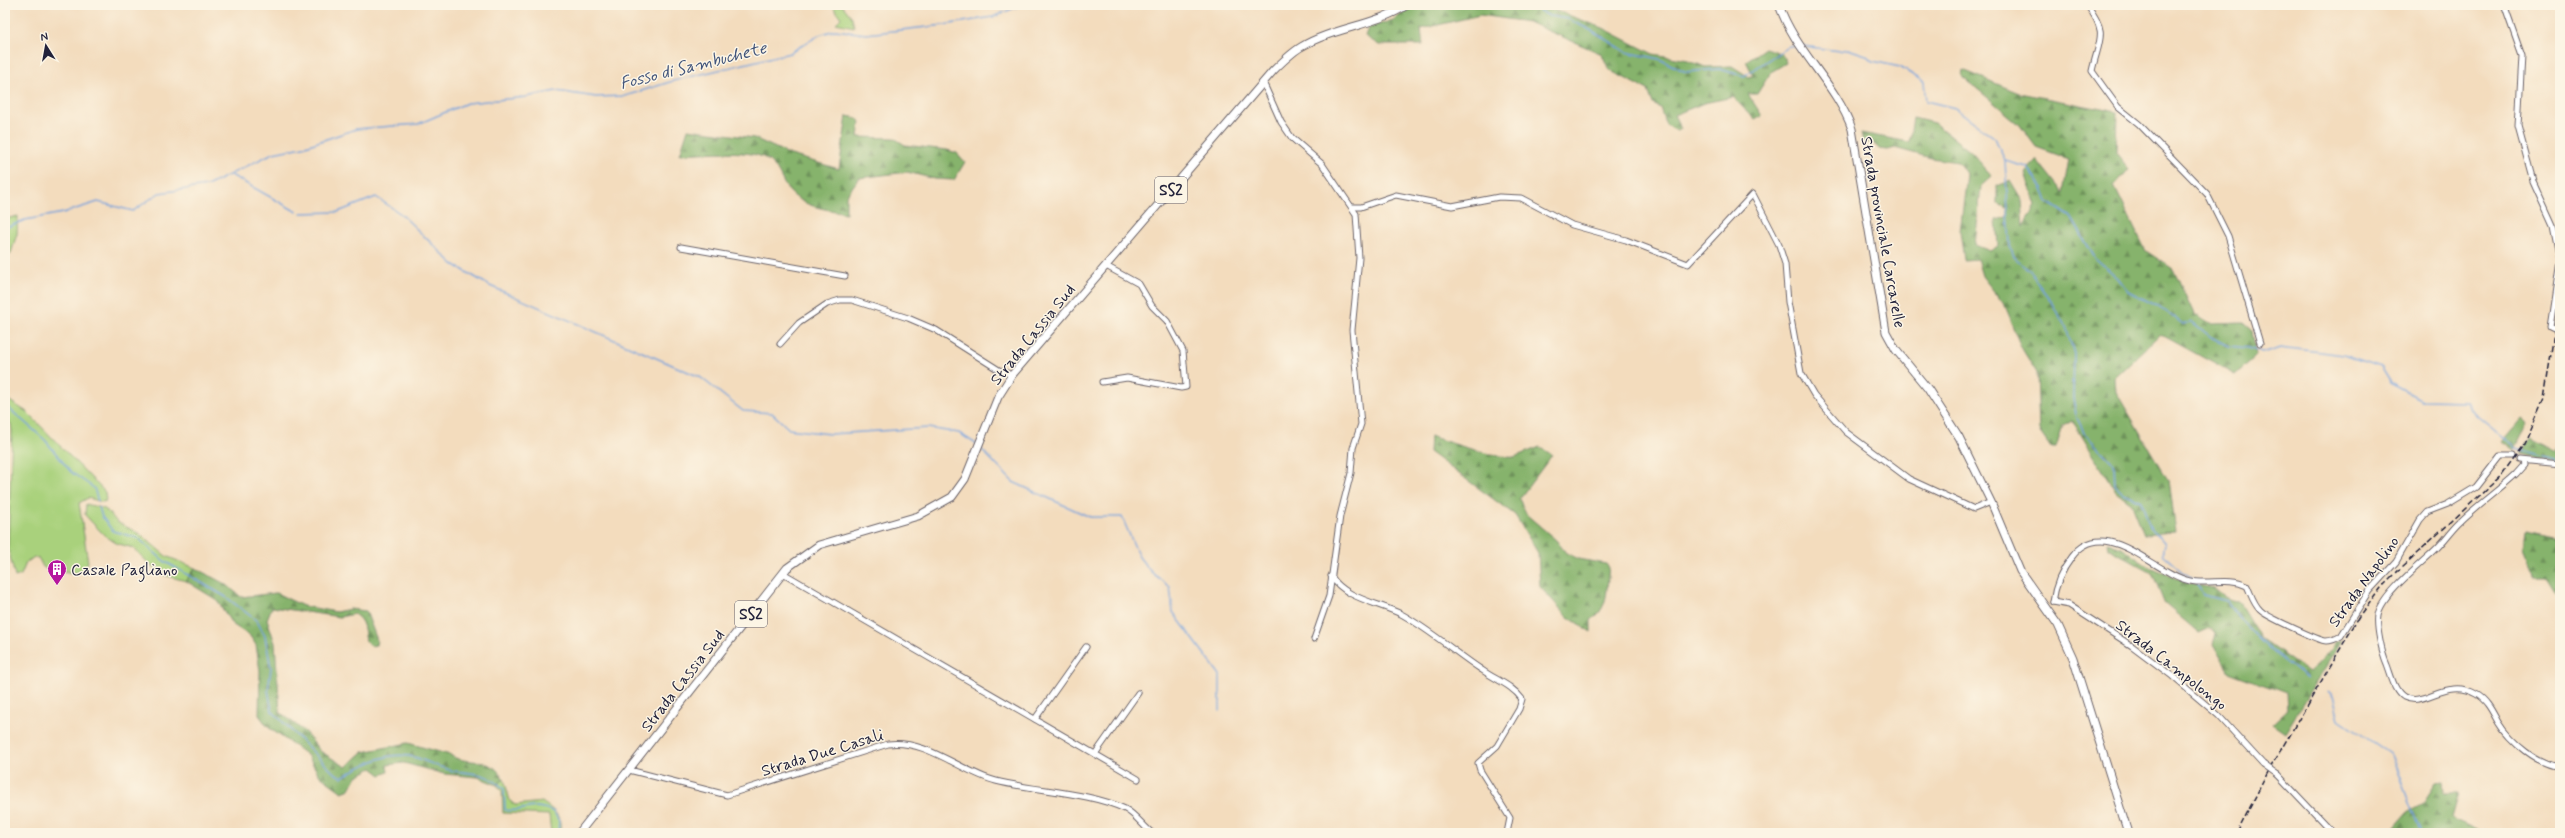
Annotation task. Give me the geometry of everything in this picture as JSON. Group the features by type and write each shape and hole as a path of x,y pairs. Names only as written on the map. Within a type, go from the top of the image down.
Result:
{"main road":[{"name":"Strada Cassia Sud","path":"579,833 783,573 796,560 819,545 918,516 932,510 952,497 965,479 998,397 1012,375 1263,82 1291,54 1301,47 1385,18 1407,5"},
{"name":"Strada provinciale Carcarelle","path":"1780,5 1797,41 1843,110 1854,137 1886,332 1896,350 1928,389 1959,437 1991,502 2020,571 2047,608 2062,633 2073,658 2128,833"}],"street":[{"path":"2087,5 2099,21 2102,36 2092,71 2118,107 2139,124 2207,194 2228,236 2260,343"},
{"path":"2504,5 2522,56 2518,126 2533,180 2552,225 2560,261 2550,327 2560,332"},
{"path":"1263,82 1281,122 1292,138 1322,164 1353,207 1356,214 1360,258 1352,330 1361,424 1353,448 1351,474 1340,516 1327,604 1314,639"},
{"path":"1353,207 1361,207 1396,195 1452,206 1499,197 1516,197 1577,227 1626,240 1688,264 1753,194 1779,244 1785,264 1788,302 1801,373 1814,395 1846,432 1909,479 1974,509 1991,502"},
{"path":"681,247 845,276"},
{"path":"1102,382 1127,378 1186,387 1183,351 1167,321 1152,306 1144,290 1139,284 1106,266"},
{"path":"780,344 799,323 827,304 840,300 852,300 908,318 936,330 999,370 1012,375"},
{"name":"Strada Napolino","path":"2053,602 2058,582 2077,550 2087,543 2100,540 2123,546 2155,566 2190,581 2225,580 2242,583 2247,586 2255,604 2264,615 2313,637 2325,641 2333,640 2341,636 2370,590 2396,562 2420,520 2428,512 2448,504 2476,487 2500,456 2512,456"},
{"path":"2558,464 2521,461 2524,465 2516,474 2459,523 2437,548 2397,586 2382,606 2378,616 2382,648 2390,675 2402,696 2413,700 2424,698 2443,689 2454,689 2475,694 2492,709 2509,735 2524,748 2548,765 2560,767"},
{"path":"783,573 1138,779"},
{"path":"1331,576 1338,585 1369,602 1402,614 1438,637 1482,670 1503,682 1522,699 1519,709 1497,746 1478,763 1480,770 1510,818 1507,833"},
{"path":"2047,608 2053,602"},
{"name":"Strada Campolongo","path":"2053,602 2069,605 2132,646 2172,676 2218,715 2263,764 2278,775 2333,833"},
{"path":"1035,719 1086,647"},
{"path":"1095,754 1138,693"},
{"name":"Strada Due Casali","path":"629,770 727,795 888,744 902,744 947,759 996,781 1100,801 1126,809 1152,833"}],"green space":[{"path":"832,5 842,5 852,17 854,27 836,23 841,18"},
{"path":"1415,5 1541,5 1603,28 1653,54 1688,60 1705,67 1732,66 1749,77 1753,75 1746,61 1765,48 1781,54 1786,63 1771,72 1757,94 1748,94 1762,116 1755,120 1733,97 1704,103 1674,115 1681,129 1677,131 1666,125 1660,108 1653,104 1648,90 1609,70 1602,54 1528,22 1480,15 1421,29 1423,45 1379,45 1365,36 1368,28 1393,20"},
{"path":"1963,70 2019,93 2117,112 2116,153 2129,169 2114,186 2146,251 2173,269 2194,314 2210,324 2243,323 2252,331 2256,356 2235,375 2160,334 2115,377 2116,392 2168,480 2175,532 2144,534 2132,504 2116,492 2072,420 2063,425 2056,448 2051,448 2039,431 2037,373 2021,347 2003,303 1982,276 1977,259 1964,260 1960,231 1967,175 1958,162 1931,158 1895,148 1888,150 1879,149 1873,143 1863,142 1861,133 1909,142 1913,118 1934,123 1971,152 1992,176 1981,186 1975,245 1990,251 1998,246 1996,220 2008,217 2008,209 1997,203 1997,186 2010,181 2022,201 2024,227 2036,205 2025,173 2037,160 2063,193 2069,159 2036,147 2019,124 1962,76"},
{"path":"847,116 857,118 860,122 858,137 894,138 905,145 947,150 957,153 965,162 954,180 935,179 907,172 859,178 846,196 846,213 809,205 796,197 787,188 774,166 765,158 757,155 724,152 680,154 688,129 754,138 791,155 839,169"},
{"path":"18,216 17,234 11,253 5,256 5,219"},
{"path":"5,398 27,412 105,492 106,501 102,502 88,498 79,503 88,562 83,571 75,573 47,569 43,567 39,559 34,557 26,563 21,575 15,577 8,548 12,431 11,424 5,417"},
{"path":"2522,419 2528,423 2514,451 2502,442"},
{"path":"1430,436 1473,450 1498,456 1514,457 1540,447 1552,455 1519,499 1527,515 1556,540 1566,553 1579,559 1606,564 1609,567 1606,596 1601,609 1591,620 1591,632 1568,617 1540,587 1538,553 1515,515 1429,452"},
{"path":"2531,437 2556,450 2560,440 2560,462 2522,454"},
{"path":"86,504 105,509 117,522 140,534 166,556 195,568 186,581 160,574 133,548 116,543 104,535 85,515"},
{"path":"2525,529 2560,536 2560,603 2558,594 2546,575 2535,575 2523,547"},
{"path":"2107,542 2123,548 2152,568 2189,584 2215,588 2225,597 2238,601 2261,639 2309,673 2332,649 2335,641 2342,640 2285,733 2272,724 2287,710 2286,693 2229,672 2213,644 2216,634 2210,628 2199,633 2165,604 2152,572 2108,548"},
{"path":"195,568 227,585 241,597 276,593 303,606 336,612 350,609 366,611 377,640 376,645 371,646 366,642 362,623 354,614 340,617 272,607 267,619 275,643 280,712 305,732 320,751 346,767 363,752 408,743 450,755 455,758 488,764 496,769 504,779 497,785 478,777 444,774 404,763 387,765 388,772 381,775 372,768 357,776 350,789 342,792 320,776 307,755 268,727 259,715 260,671 256,645 250,636 232,624 217,600 186,581"},
{"path":"504,779 510,801 515,805 542,802 551,808 559,818 560,833 551,833 549,815 503,813 502,791 497,785"},
{"path":"2443,782 2444,793 2459,793 2452,818 2484,833 2389,833 2407,812 2423,803 2436,783"}],"waterway":[{"name":"Fosso di Sambuchete","path":"5,228 25,220 63,213 98,202 133,211 159,193 207,186 273,153 303,147 356,129 418,124 467,103 526,97 556,91 596,97 625,96 673,81 790,53 819,35 835,30 866,34 944,25 993,17 1021,5"},
{"name":"Fosso di Sambuchete","path":"1530,5 1549,16 1568,19 1598,34 1626,52 1659,59 1686,72 1719,69 1744,76 1789,46 1797,45"},
{"name":"Fosso di Sambuchete","path":"1803,46 1839,51 1848,49 1866,55 1872,61 1900,67 1924,82 1926,101 1955,108 1995,138 2005,161 2027,167 2043,188 2048,202 2071,217 2095,258 2118,278 2128,291 2161,308 2183,324 2191,321 2211,337 2228,346 2249,348 2262,353 2280,347 2344,355 2380,367 2390,383 2422,400 2467,401 2477,416 2516,448 2556,459 2558,463"},
{"path":"2005,161 2010,246 2015,259 2032,271 2036,281 2054,305 2067,330 2074,354 2073,398 2077,418 2085,434 2114,464 2115,486 2123,493 2141,501 2151,529 2165,543 2163,554 2191,579"},
{"path":"231,175 297,212"},
{"path":"301,213 338,212 376,197 401,214 453,264 490,286 700,377 743,411 772,413 789,429 830,434 928,428 959,433 976,444"},
{"path":"5,405 45,440 71,472 94,488 98,501"},
{"path":"980,448 1013,482 1090,517 1122,517 1139,557 1151,572 1170,587 1173,612 1220,675 1220,711"},
{"path":"99,507 102,517 113,531 138,538 164,561 226,597 257,621 265,636 271,668 268,690 272,711 334,773 342,777 359,767 378,759 397,755 417,758 449,770 481,775 492,779 504,789 505,810 512,811 539,807 554,812 559,821 558,833"},
{"path":"2196,585 2203,595 2227,601 2235,613 2253,633 2307,679"},
{"path":"2328,691 2333,696 2339,719 2391,755 2421,833"}],"railway":[{"path":"2237,833 2269,770 2359,617 2381,588 2402,567 2503,474 2524,445 2544,399 2560,296"}],"place":[{"name":"Casale Pagliano","path":"57,586"}]}
